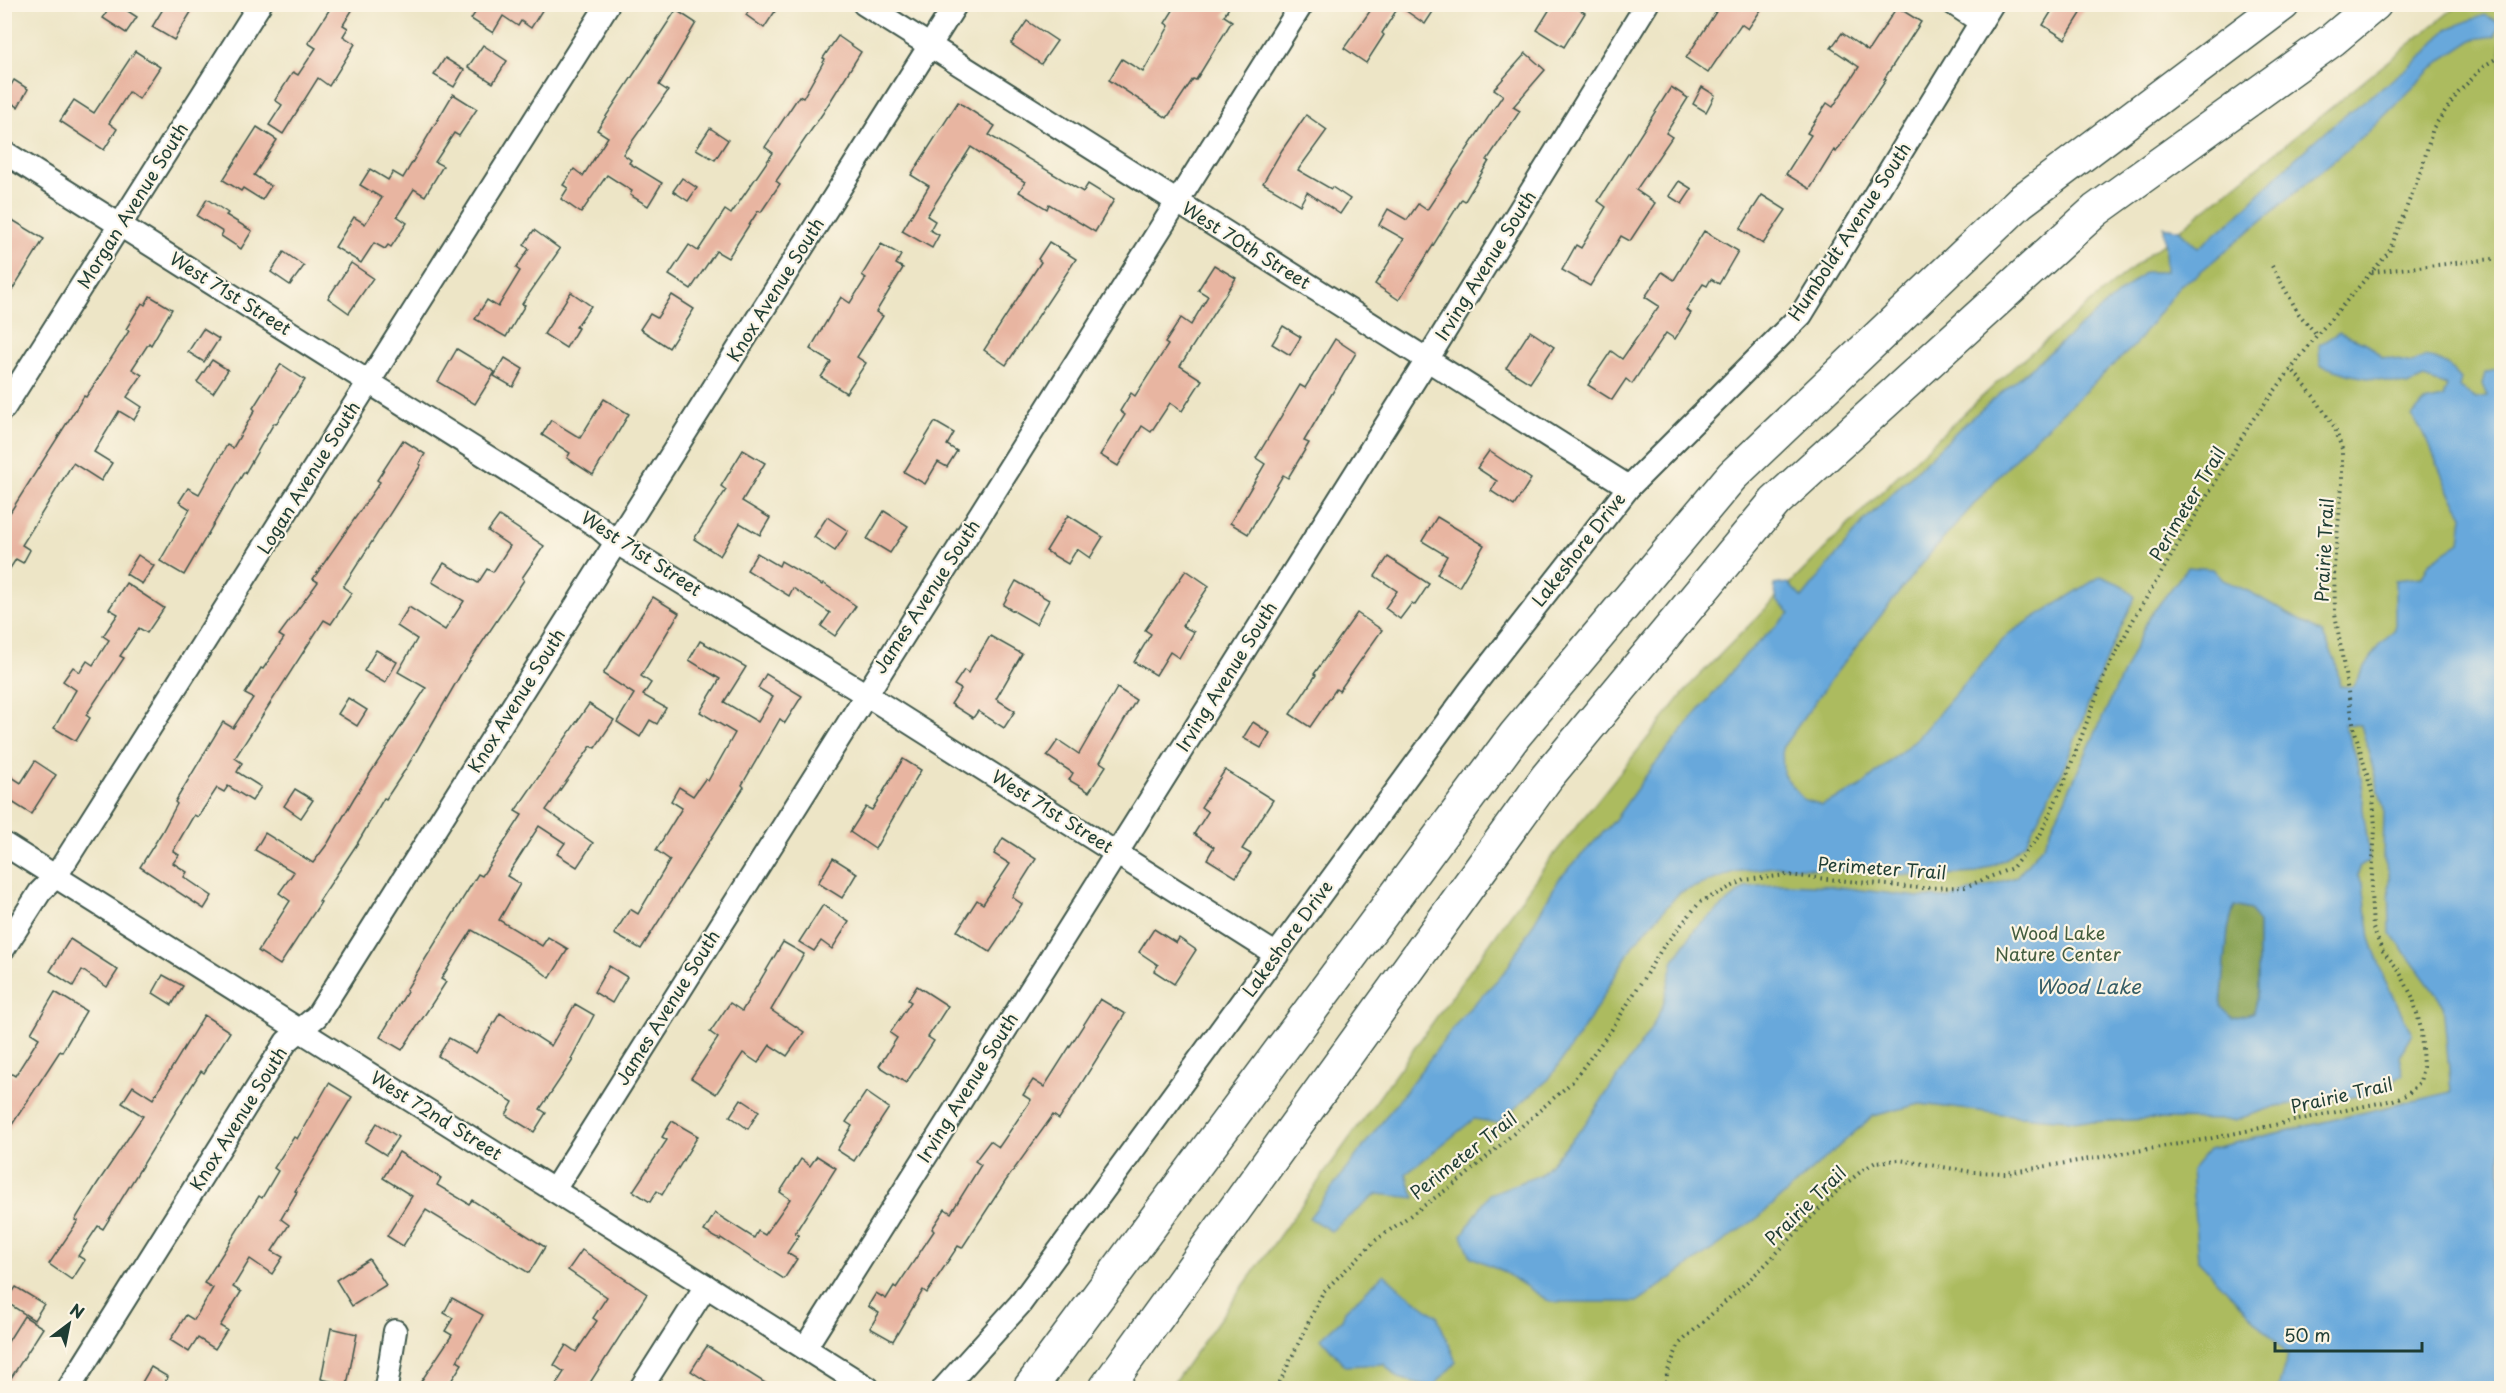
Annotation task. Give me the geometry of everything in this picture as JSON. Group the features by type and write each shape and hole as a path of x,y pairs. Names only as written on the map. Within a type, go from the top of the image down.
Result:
{"highway":[{"path":"1030,1389 1515,735 1732,476 2020,202 2283,4"},
{"path":"1106,1389 1546,777 1775,502 2096,210 2331,40 2375,4"}],"street":[{"name":"Morgan Avenue South","path":"4,408 260,4"},
{"name":"Logan Avenue South","path":"4,948 39,892 56,876 608,4"},
{"name":"West 70th Street","path":"864,4 1629,487"},
{"name":"Knox Avenue South","path":"69,1389 286,1042 302,1031 317,1016 956,4"},
{"name":"James Avenue South","path":"554,1190 1302,4"},
{"name":"Irving Avenue South","path":"805,1348 1115,852 1427,360 1647,4"},
{"path":"1954,4 1987,13"},
{"name":"Humboldt Avenue South","path":"1629,487 1801,315 1987,13"},
{"name":"West 71st Street","path":"4,152 597,526 617,543 865,694 1277,955"},
{"name":"Lakeshore Drive","path":"944,1389 1020,1304 1470,689 1629,487"},
{"name":"West 72nd Street","path":"4,844 868,1389"},
{"path":"641,1389 706,1286"},
{"path":"386,1389 395,1331"}],"path":[{"name":"Perimeter Trail","path":"1277,1389 1323,1292 1376,1240 1464,1178 1572,1082 1612,1029 1663,947 1700,902 1745,880 1787,875 1919,888 1965,887 2012,868 2040,835 2064,783 2105,674 2132,622 2251,422 2317,335 2389,252 2422,168 2433,128 2458,93 2484,66 2502,55"},
{"path":"2372,272 2502,258"},
{"path":"2272,266 2299,314 2317,335"},
{"name":"Prairie Trail","path":"1665,1389 1667,1373 1679,1344 1761,1269 1838,1190 1876,1162 1899,1160 1973,1172 2007,1173 2208,1139 2393,1100 2408,1094 2420,1082 2423,1067 2421,1029 2413,998 2398,969 2382,950 2373,928 2371,893 2375,828 2373,796 2354,728 2335,613 2334,566 2342,486 2342,449 2335,428 2316,398 2291,368"}],"green space":[{"name":"Wood Lake Nature Center","path":"2458,5 2501,5 2501,1388 1170,1388 1548,862 1692,683 1896,477 2014,367 2120,278"},
{"path":"2234,906 2251,910 2258,924 2258,991 2253,1013 2232,1018 2221,1007 2228,930"}],"water":[{"path":"2484,15 2501,23 2495,36 2474,39 2439,62 2368,132 2194,277 2180,285 2135,345 2024,448 1922,563 1835,674 1782,748 1783,774 1803,799 1822,805 1859,788 1917,738 2008,634 2101,576 2124,586 2135,597 2105,662 2064,768 2026,842 2007,858 1977,873 1927,876 1781,866 1734,872 1679,893 1633,945 1590,1019 1549,1079 1498,1123 1474,1119 1406,1174 1415,1198 1377,1194 1331,1231 1309,1218 1463,1015 1505,972 1559,879 1614,821 1650,770 1746,654 1790,613 1777,601 1774,585 1788,583 1802,598 1865,520 1963,425 2145,272 2166,272 2164,227 2179,230 2198,248 2236,217 2292,161 2335,123 2423,56 2447,29"},
{"name":"Wood Lake","path":"2339,332 2366,343 2382,357 2412,363 2426,356 2447,364 2461,379 2459,388 2476,398 2487,396 2482,384 2485,373 2497,369 2501,372 2501,1388 2278,1388 2288,1355 2198,1260 2191,1170 2209,1149 2451,1092 2443,1004 2390,932 2389,872 2383,858 2384,809 2361,725 2344,724 2354,749 2360,774 2368,848 2369,861 2359,868 2358,877 2363,884 2370,938 2384,978 2412,1034 2399,1056 2403,1074 2367,1095 2277,1106 2235,1120 2149,1119 2091,1122 1920,1104 1873,1116 1759,1217 1637,1302 1550,1302 1499,1269 1471,1257 1462,1235 1489,1194 1540,1175 1583,1127 1649,1032 1663,1005 1674,960 1695,929 1746,887 1788,884 1830,886 1918,897 1950,898 2016,877 2044,844 2149,617 2188,567 2213,569 2223,580 2252,593 2322,633 2336,662 2340,686 2352,687 2379,645 2395,629 2395,580 2422,577 2429,563 2460,542 2463,515 2447,488 2427,439 2412,416 2424,402 2443,398 2447,386 2424,378 2407,385 2351,375 2320,365 2319,345","holes":["2234,906 2251,910 2258,924 2258,991 2253,1013 2233,1018 2221,1007 2228,930"]},
{"path":"1384,1274 1437,1316 1456,1362 1433,1387 1398,1378 1384,1364 1345,1366 1321,1338 1342,1319 1345,1311"}],"building":[{"path":"112,4 117,4 137,17 126,33 103,18"},
{"path":"166,4 196,4 174,40 152,27"},
{"path":"333,4 356,4 343,25 348,28 343,36 355,44 329,86 318,78 283,134 269,125 282,105 275,100 293,72 298,75 316,48 308,43"},
{"path":"481,4 546,4 531,28 521,21 518,26 503,16 493,33 471,19"},
{"path":"753,4 780,4 764,28 746,15"},
{"path":"1177,4 1231,4 1224,16 1232,21 1196,80 1193,79 1167,118 1109,80 1122,59 1143,72 1169,26 1165,23"},
{"path":"1375,4 1438,4 1425,24 1399,6 1366,63 1344,48"},
{"path":"1553,4 1571,4 1585,13 1564,47 1537,30"},
{"path":"1721,4 1765,4 1748,29 1741,24 1708,73 1686,58"},
{"path":"2056,4 2087,4 2065,39 2043,25"},
{"path":"1897,7 1921,22 1884,79 1886,80 1836,152 1834,150 1810,189 1786,174 1811,135 1807,133 1827,103 1833,107 1859,67 1831,48 1842,33 1868,51"},
{"path":"676,10 696,23 659,85 668,91 623,154 631,160 629,163 662,183 648,206 630,195 632,191 607,175 581,213 561,199 568,188 563,185 574,169 583,176 608,137 597,130"},
{"path":"1027,21 1057,41 1041,64 1011,44"},
{"path":"838,36 861,52 823,113 776,181 780,184 761,212 758,211 728,258 716,251 691,289 669,275 689,245 698,251 725,210 731,214 773,153 765,147 799,96 803,98 825,59 823,58"},
{"path":"483,45 507,61 493,83 468,67"},
{"path":"135,51 160,67 139,99 129,92 109,123 117,129 104,150 60,121 74,100 94,113"},
{"path":"1526,53 1545,70 1513,107 1520,111 1487,160 1489,161 1465,201 1462,199 1399,300 1375,284 1404,239 1379,225 1388,209 1407,220 1418,204 1427,210 1503,95 1494,89"},
{"path":"445,58 464,70 454,87 434,75"},
{"path":"14,80 28,89 18,107 4,98"},
{"path":"1671,87 1688,98 1666,133 1672,137 1636,190 1655,203 1630,241 1621,236 1590,286 1562,270 1576,245 1581,248 1606,207 1598,201"},
{"path":"1702,87 1715,95 1706,112 1693,104"},
{"path":"453,94 477,109 459,136 454,133 435,162 443,166 425,196 414,189 397,216 407,223 391,247 388,245 385,249 374,243 361,263 335,247 354,217 365,224 382,198 360,185 370,169 388,180 393,172 403,178"},
{"path":"958,102 995,126 989,135 1083,192 1088,184 1114,200 1095,232 1049,204 1047,209 1019,192 1025,182 971,147 927,216 935,221 930,230 939,235 932,248 902,231 929,186 911,175"},
{"path":"1306,115 1327,130 1298,170 1350,199 1340,214 1307,192 1300,205 1263,183"},
{"path":"257,127 277,140 254,175 271,186 262,200 243,188 241,191 223,180"},
{"path":"710,128 728,140 715,160 696,149"},
{"path":"682,178 697,188 688,201 673,191"},
{"path":"1679,181 1692,189 1682,204 1669,196"},
{"path":"1762,195 1786,210 1763,244 1740,229"},
{"path":"207,199 228,213 226,215 252,231 241,249 221,236 223,232 197,216"},
{"path":"4,215 44,239 4,303"},
{"path":"534,230 560,249 522,304 525,305 506,337 475,319 487,300 498,307 520,271 516,268 529,249 524,245"},
{"path":"1704,231 1738,251 1719,284 1711,279 1707,286 1703,284 1686,310 1691,313 1675,339 1666,333 1632,384 1626,379 1612,400 1588,385 1611,351 1622,359 1659,306 1645,297 1662,272 1674,280"},
{"path":"1049,242 1076,259 1006,365 984,350 1041,262 1038,259"},
{"path":"881,244 901,255 896,264 903,268 876,312 883,316 857,357 866,363 846,393 821,377 831,362 810,349 841,297 850,303 866,278 862,275"},
{"path":"284,252 304,266 290,285 271,272"},
{"path":"351,263 373,278 349,313 328,298"},
{"path":"1214,265 1236,278 1180,366 1202,380 1182,411 1170,403 1151,432 1142,426 1118,466 1100,455 1125,415 1120,411 1131,393 1135,396 1168,345 1165,343 1181,318 1191,325 1208,296 1198,290"},
{"path":"571,292 591,306 576,327 578,328 566,348 544,334"},
{"path":"672,295 694,309 669,348 640,329 650,314 657,318"},
{"path":"150,296 172,309 151,345 149,343 132,369 142,375 127,397 142,407 134,420 119,411 94,452 112,463 101,481 73,463 22,545 30,550 23,563 16,559 4,578 4,522 84,396 86,397 129,331 126,329 142,303 145,305"},
{"path":"1283,326 1301,337 1290,355 1272,344"},
{"path":"203,329 219,339 204,362 188,352"},
{"path":"1530,331 1554,347 1530,383 1506,368"},
{"path":"1335,339 1356,353 1304,441 1309,443 1288,478 1283,475 1248,534 1230,523 1265,464 1256,458 1300,385 1305,388"},
{"path":"457,349 495,372 475,404 438,382"},
{"path":"505,358 523,369 513,387 494,376"},
{"path":"212,360 228,370 213,393 197,382"},
{"path":"281,364 305,380 276,424 274,423 184,575 160,561 190,509 179,502 188,488 199,494 227,445 233,448 255,410 253,408"},
{"path":"604,399 629,414 593,475 567,458 570,453 542,435 551,420 580,438"},
{"path":"935,422 954,433 947,445 957,451 947,467 938,462 925,484 904,472"},
{"path":"403,440 425,454 419,464 421,465 343,587 352,593 331,624 324,620 235,758 242,763 237,772 261,787 252,801 228,786 224,792 217,788 198,817 194,815 173,851 179,855 173,863 187,872 184,877 212,896 204,909 140,867 162,832 177,804 175,802 223,722 233,728 253,698 245,694 284,638 279,635 318,582 313,579 380,482 377,480"},
{"path":"743,450 765,463 742,501 770,518 760,535 740,523 720,556 694,539 726,490 721,486"},
{"path":"1489,451 1531,479 1514,506 1491,491 1497,481 1477,468"},
{"path":"884,511 908,526 890,553 867,539"},
{"path":"1068,515 1103,537 1090,558 1077,549 1068,564 1046,551"},
{"path":"499,516 544,546 461,674 407,767 386,799 384,798 280,965 258,951 290,901 279,893 294,872 255,850 265,833 313,863 328,843 354,798 426,688 398,672 417,639 397,626 409,607 445,630 464,601 432,582 444,563 478,583 487,569 493,572 510,546 488,531"},
{"path":"827,517 848,531 835,551 814,537"},
{"path":"1437,517 1484,545 1459,587 1437,574 1447,556 1422,541"},
{"path":"757,553 779,566 781,561 822,585 823,583 856,606 835,636 821,626 830,613 793,588 789,596 747,570"},
{"path":"138,555 154,566 142,584 126,574"},
{"path":"1388,557 1429,584 1415,605 1412,603 1400,619 1385,608 1397,591 1375,576"},
{"path":"1186,570 1209,586 1182,626 1194,632 1179,658 1170,652 1156,675 1134,662 1151,634 1145,630"},
{"path":"1016,581 1049,600 1036,624 1003,605"},
{"path":"126,583 164,608 147,633 139,628 120,656 124,658 86,715 90,718 76,741 54,728 76,690 63,681 73,667 80,672 87,661 93,665 109,640 103,636 118,614 109,609"},
{"path":"653,597 679,613 641,676 651,683 643,695 666,708 657,724 650,720 640,737 617,722 634,694 603,674"},
{"path":"1357,613 1382,630 1339,691 1336,689 1310,727 1290,714 1316,675 1314,674"},
{"path":"990,636 1022,654 996,699 1015,711 1004,728 978,711 973,718 951,704 961,689 954,685 964,670 968,673"},
{"path":"700,641 746,667 724,702 758,722 773,697 758,688 766,674 802,696 785,723 780,719 742,785 744,787 641,949 614,934 630,909 638,914 670,860 656,850 682,808 671,801 679,787 693,796 705,779 708,781 735,733 700,712 720,679 689,660"},
{"path":"376,650 397,662 385,683 364,671"},
{"path":"1117,688 1136,700 1100,762 1106,766 1089,792 1069,780 1073,773 1047,756 1058,740 1079,754"},
{"path":"348,698 367,710 357,726 338,714"},
{"path":"589,704 614,720 595,748 591,746 546,810 593,843 577,867 557,854 565,843 539,826 507,876 520,884 499,920 542,946 548,937 568,949 550,978 531,964 472,930 441,979 446,982 402,1050 380,1037 407,992 406,990 478,874 482,876 522,815 515,811"},
{"path":"1253,722 1270,733 1261,748 1243,738"},
{"path":"903,759 921,770 875,849 850,832 866,807 872,810"},
{"path":"35,761 56,775 31,814 4,797 4,772 21,783"},
{"path":"1225,770 1273,800 1242,849 1251,854 1236,877 1207,859 1214,847 1194,834 1208,812 1201,807"},
{"path":"295,789 313,800 301,818 284,806"},
{"path":"1003,838 1036,859 1012,897 1022,904 990,952 957,931 977,900 983,904 1010,864 994,854"},
{"path":"833,858 857,873 842,898 818,883"},
{"path":"823,905 849,922 832,949 821,941 814,951 799,942"},
{"path":"1154,929 1176,943 1179,938 1196,950 1174,984 1154,971 1158,965 1139,952"},
{"path":"70,939 118,970 107,987 82,970 73,986 50,971"},
{"path":"783,942 804,954 771,1010 804,1032 787,1056 770,1045 758,1063 743,1053 716,1094 691,1078 718,1038 710,1032 730,1003 742,1011"},
{"path":"609,966 627,977 612,1003 594,992"},
{"path":"163,975 183,986 172,1005 153,993"},
{"path":"917,986 948,1006 928,1037 934,1041 906,1083 879,1066 897,1038 890,1033 911,1002 908,1000"},
{"path":"55,992 86,1011 62,1052 60,1051 4,1137 4,1069 15,1076 39,1038 31,1033"},
{"path":"1100,999 1125,1014 1059,1119 1053,1115 962,1248 958,1246 927,1293 923,1290 893,1341 870,1328 879,1313 868,1306 876,1293 886,1299 894,1286 896,1288 934,1231 932,1229 945,1209 951,1213 981,1165 975,1161 990,1141 999,1147 1031,1100 1023,1095 1033,1080 1044,1087"},
{"path":"575,1004 594,1015 571,1059 573,1060 540,1109 546,1113 534,1132 506,1115 513,1102 438,1056 449,1038 476,1053 500,1013 551,1046"},
{"path":"204,1015 230,1032 204,1073 201,1071 103,1229 98,1226 78,1256 85,1260 72,1280 49,1264 78,1221 75,1220 97,1184 143,1116 122,1103 133,1086 153,1099"},
{"path":"329,1083 352,1097 295,1191 297,1192 281,1219 289,1225 272,1251 283,1257 272,1274 250,1259 233,1287 241,1292 220,1326 227,1330 215,1349 198,1338 189,1352 170,1340 186,1315 194,1320 213,1288 204,1283 259,1196 262,1198 278,1171 274,1168 294,1137 297,1139"},
{"path":"866,1092 889,1108 854,1161 837,1150 852,1126 846,1122"},
{"path":"741,1099 759,1111 748,1129 730,1116"},
{"path":"672,1121 698,1136 662,1195 657,1191 650,1202 633,1191 667,1140 662,1137"},
{"path":"377,1123 398,1137 386,1155 365,1142"},
{"path":"399,1152 441,1178 437,1185 469,1204 472,1200 545,1247 529,1273 426,1210 403,1246 387,1236 412,1196 383,1178"},
{"path":"817,1156 836,1168 795,1233 799,1235 787,1253 797,1259 784,1279 721,1238 720,1240 704,1231 715,1213 754,1238 758,1231 765,1235 790,1199 780,1192 801,1159 810,1166"},
{"path":"582,1250 647,1294 586,1389 553,1389 564,1372 554,1365 566,1345 576,1352 597,1321 593,1318 607,1297 568,1270"},
{"path":"369,1259 386,1285 352,1306 336,1280"},
{"path":"16,1287 44,1304 34,1320 6,1302"},
{"path":"452,1298 483,1315 457,1361 462,1364 446,1389 416,1389 452,1335 445,1331 453,1318 444,1313"},
{"path":"24,1316 43,1328 4,1389 4,1348"},
{"path":"331,1328 357,1334 347,1385 321,1379"},
{"path":"707,1346 775,1389 718,1389 691,1371"},
{"path":"151,1367 168,1377 161,1389 138,1389"}]}
